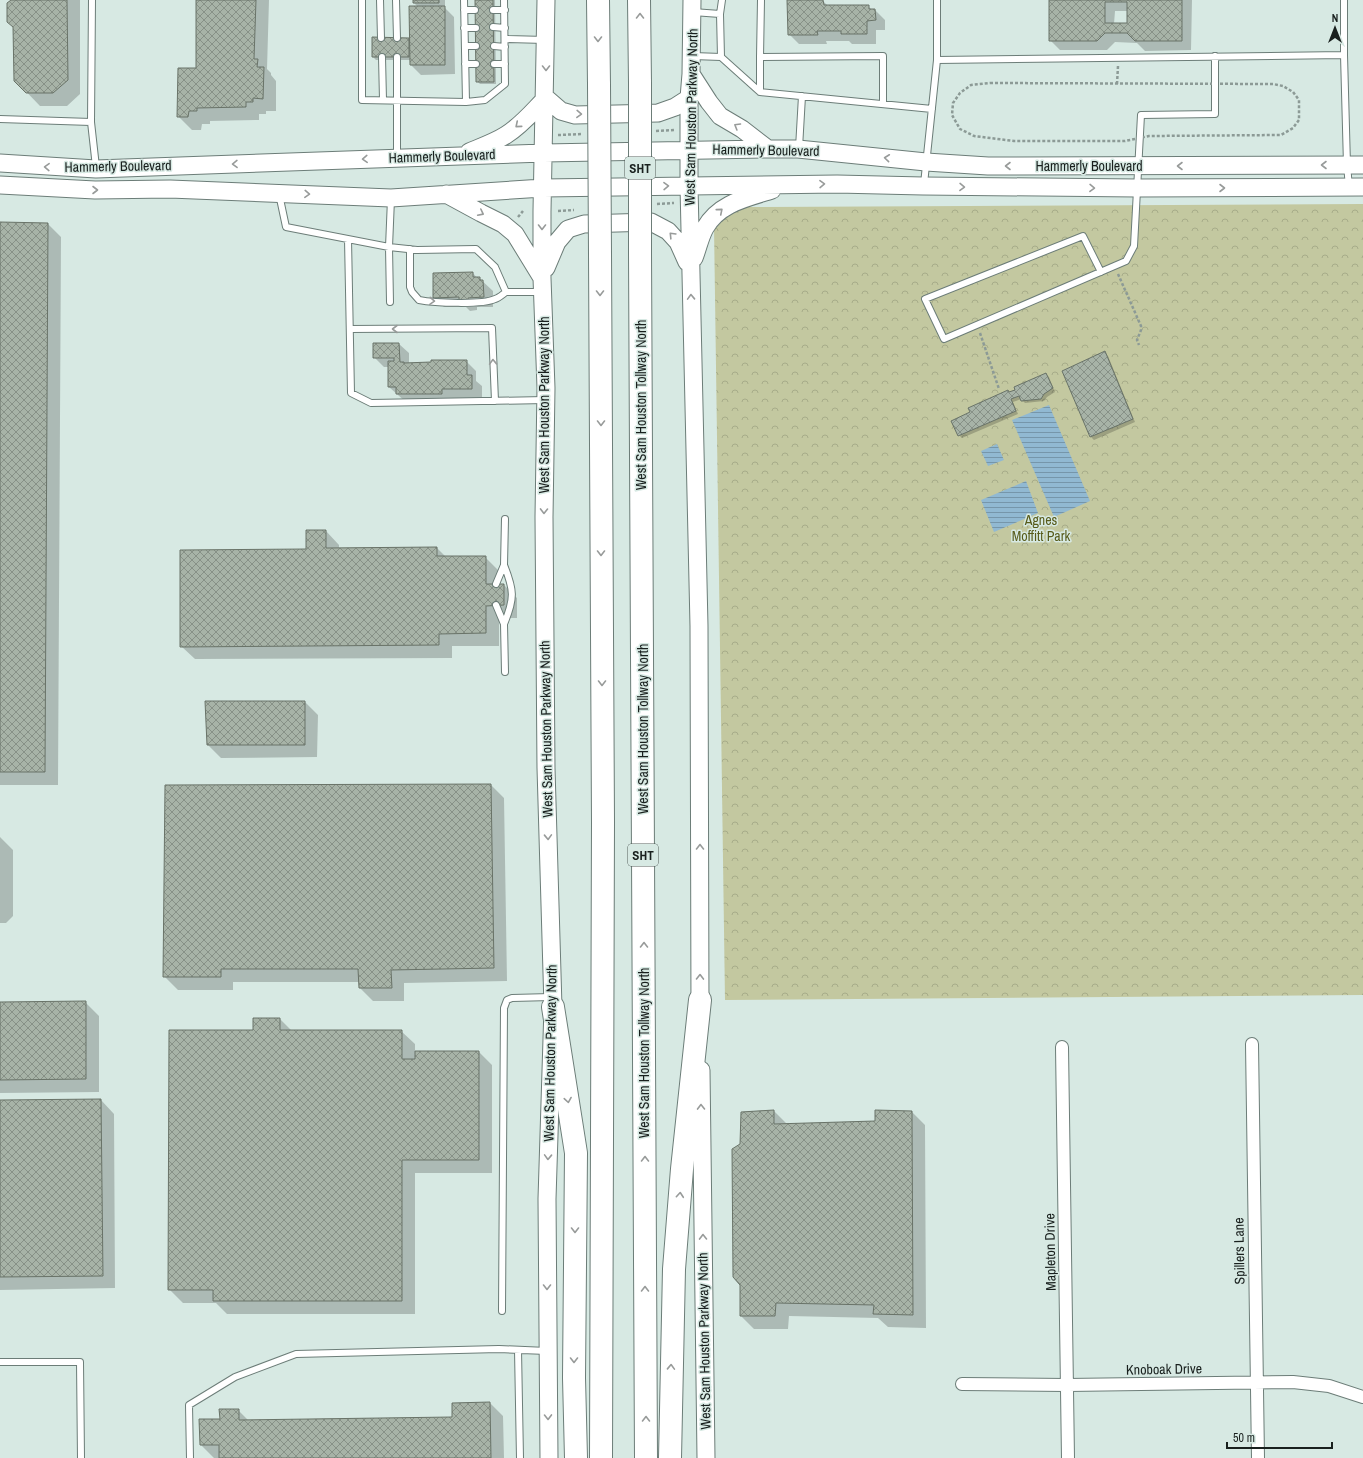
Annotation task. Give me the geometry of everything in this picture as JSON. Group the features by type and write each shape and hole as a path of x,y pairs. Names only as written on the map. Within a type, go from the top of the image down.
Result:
{"highway":[{"path":"598,0 603,822 601,1458"},
{"name":"West Sam Houston Tollway North","path":"640,0 646,1458"},
{"path":"670,1458 674,1270 682,1169 700,1000"},
{"path":"553,1002 576,1153 574,1378 576,1458"}],"main road":[{"name":"West Sam Houston Parkway North","path":"546,0 546,98 542,285 546,400 544,517 546,768 553,1002 547,1199 549,1458"},
{"name":"West Sam Houston Parkway North","path":"692,6 691,74 689,98 689,186 699,626 700,1000 706,1458"},
{"path":"691,74 720,116 742,129 768,149"},
{"path":"462,155 505,135 520,124 546,98 561,111 575,115 658,113 675,108 689,98"},
{"name":"Hammerly Boulevard","path":"0,163 96,169 462,155 690,149 798,149 926,162 988,166 1355,165"},
{"path":"690,269 705,228 718,212 731,203 790,184"},
{"name":"Hammerly Boulevard","path":"0,185 95,190 170,189 278,192 391,198 543,188 790,184 1137,188 1356,187"},
{"path":"446,194 503,224 515,234 542,285"},
{"path":"542,285 556,242 568,228 584,224 651,222 668,231 678,242 690,269"}],"street":[{"name":"Spillers Lane","path":"1252,1044 1258,1458"},
{"name":"Mapleton Drive","path":"1062,1046 1068,1458"},
{"name":"Knoboak Drive","path":"962,1384 1067,1385 1293,1382 1329,1386 1363,1397"}],"lane":[{"path":"92,0 91,122 96,169"},
{"path":"362,0 362,100 466,102 485,100 505,84 504,0"},
{"path":"380,0 381,38"},
{"path":"396,0 397,38"},
{"path":"464,0 466,102"},
{"path":"721,57 720,14 722,0"},
{"path":"760,92 761,0"},
{"path":"923,186 937,60 937,0"},
{"path":"1344,0 1344,55 1356,187"},
{"path":"692,6 720,14"},
{"path":"464,10 475,10"},
{"path":"493,10 504,10"},
{"path":"493,27 504,28"},
{"path":"464,28 476,28"},
{"path":"505,39 546,40"},
{"path":"465,46 476,46"},
{"path":"494,46 505,47"},
{"path":"937,60 1344,55"},
{"path":"691,56 721,57 760,92 932,109"},
{"path":"760,56 883,56 883,104"},
{"path":"1101,272 1083,236 925,299 944,339 1126,262 1134,246 1141,115 1215,114 1215,56"},
{"path":"382,57 383,100"},
{"path":"397,57 397,158"},
{"path":"465,64 476,64"},
{"path":"494,64 505,64"},
{"path":"798,149 802,96"},
{"path":"0,119 91,122"},
{"path":"278,192 286,227 389,248 476,249 495,267 506,292"},
{"path":"390,302 389,248 391,198"},
{"path":"348,239 351,393 371,403 546,400"},
{"path":"410,249 410,287 412,292 419,300 442,302 485,302 495,300 506,292 542,285"},
{"path":"350,330 492,328 495,400"},
{"path":"496,584 504,565 505,519"},
{"path":"504,565 512,585 512,607 504,624"},
{"path":"496,605 504,624 505,672"},
{"path":"502,1311 504,1008 507,1000 512,998 553,1002"},
{"path":"190,1458 189,1406 235,1377 296,1354 491,1349 547,1351"},
{"path":"518,1350 520,1458"},
{"path":"0,1362 80,1362 81,1458"}],"path":[{"path":"1117,84 1118,58"},
{"path":"990,83 1117,84 1273,84 1283,86 1293,92 1299,100 1299,120 1294,128 1281,135 1149,136 1125,141 1014,141 974,136 960,129 952,115 953,103 960,93 971,85 990,83"},
{"path":"523,206 523,211 528,211"},
{"path":"1115,266 1141,326 1137,340 1139,345"},
{"path":"977,325 999,389"}],"green space":[{"name":"Agnes Moffitt Park","path":"1363,204 1363,995 725,1000 714,226 739,207"}],"water":[{"path":"1049,405 1090,501 1054,517 1012,420"},
{"path":"997,444 1004,460 988,466 981,451"},
{"path":"1026,481 1038,513 994,532 981,500"}],"building":[{"path":"11,0 67,0 68,80 53,93 26,93 14,81 13,27 7,22 7,3"},
{"path":"196,0 256,0 254,59 258,59 257,67 264,67 263,99 253,98 253,102 246,102 246,107 197,108 197,111 189,111 188,117 177,117 178,68 196,68"},
{"path":"413,0 439,0 439,3 413,3"},
{"path":"475,0 493,0 494,82 476,82"},
{"path":"787,0 823,0 824,5 869,5 869,9 875,9 876,20 867,21 867,34 841,34 841,31 817,31 818,35 788,35"},
{"path":"1049,0 1182,0 1182,41 1135,41 1127,33 1105,33 1097,41 1049,41","holes":["1105,2 1127,2 1127,23 1105,23"]},
{"path":"409,6 445,6 445,65 410,65"},
{"path":"372,37 409,38 409,57 372,57"},
{"path":"0,222 48,223 45,772 0,772"},
{"path":"473,272 473,277 480,277 480,280 483,280 484,297 468,298 468,301 459,301 459,297 433,298 433,273"},
{"path":"373,343 399,343 400,362 404,363 431,362 431,360 467,360 467,375 472,375 472,389 442,389 442,394 396,394 396,387 388,387 388,361 394,361 394,358 373,358"},
{"path":"1105,351 1133,419 1090,437 1062,371"},
{"path":"1046,373 1053,388 1044,394 1041,399 1021,401 1019,396 1011,399 1016,411 958,436 951,421 970,412 968,408 1008,390 1009,392 1015,390 1014,387"},
{"path":"306,530 326,530 326,548 437,547 437,556 486,556 486,584 504,584 504,605 486,606 486,633 439,634 439,645 180,647 180,550 306,549"},
{"path":"205,701 305,701 305,745 207,745"},
{"path":"491,784 494,968 391,970 392,988 359,988 358,969 221,969 221,977 163,977 165,785"},
{"path":"86,1001 86,1079 0,1080 0,1002"},
{"path":"253,1018 280,1018 280,1030 402,1030 402,1059 415,1059 415,1051 479,1051 479,1160 402,1160 402,1301 213,1301 213,1290 168,1290 169,1030 253,1030"},
{"path":"101,1099 103,1276 0,1277 0,1100"},
{"path":"774,1110 774,1124 875,1121 875,1110 912,1111 913,1315 873,1314 874,1305 776,1303 775,1316 740,1316 740,1285 733,1277 732,1149 740,1144 741,1112"},
{"path":"490,1402 491,1458 219,1458 219,1445 200,1445 199,1419 220,1419 219,1409 239,1409 239,1420 452,1417 452,1403"}]}
